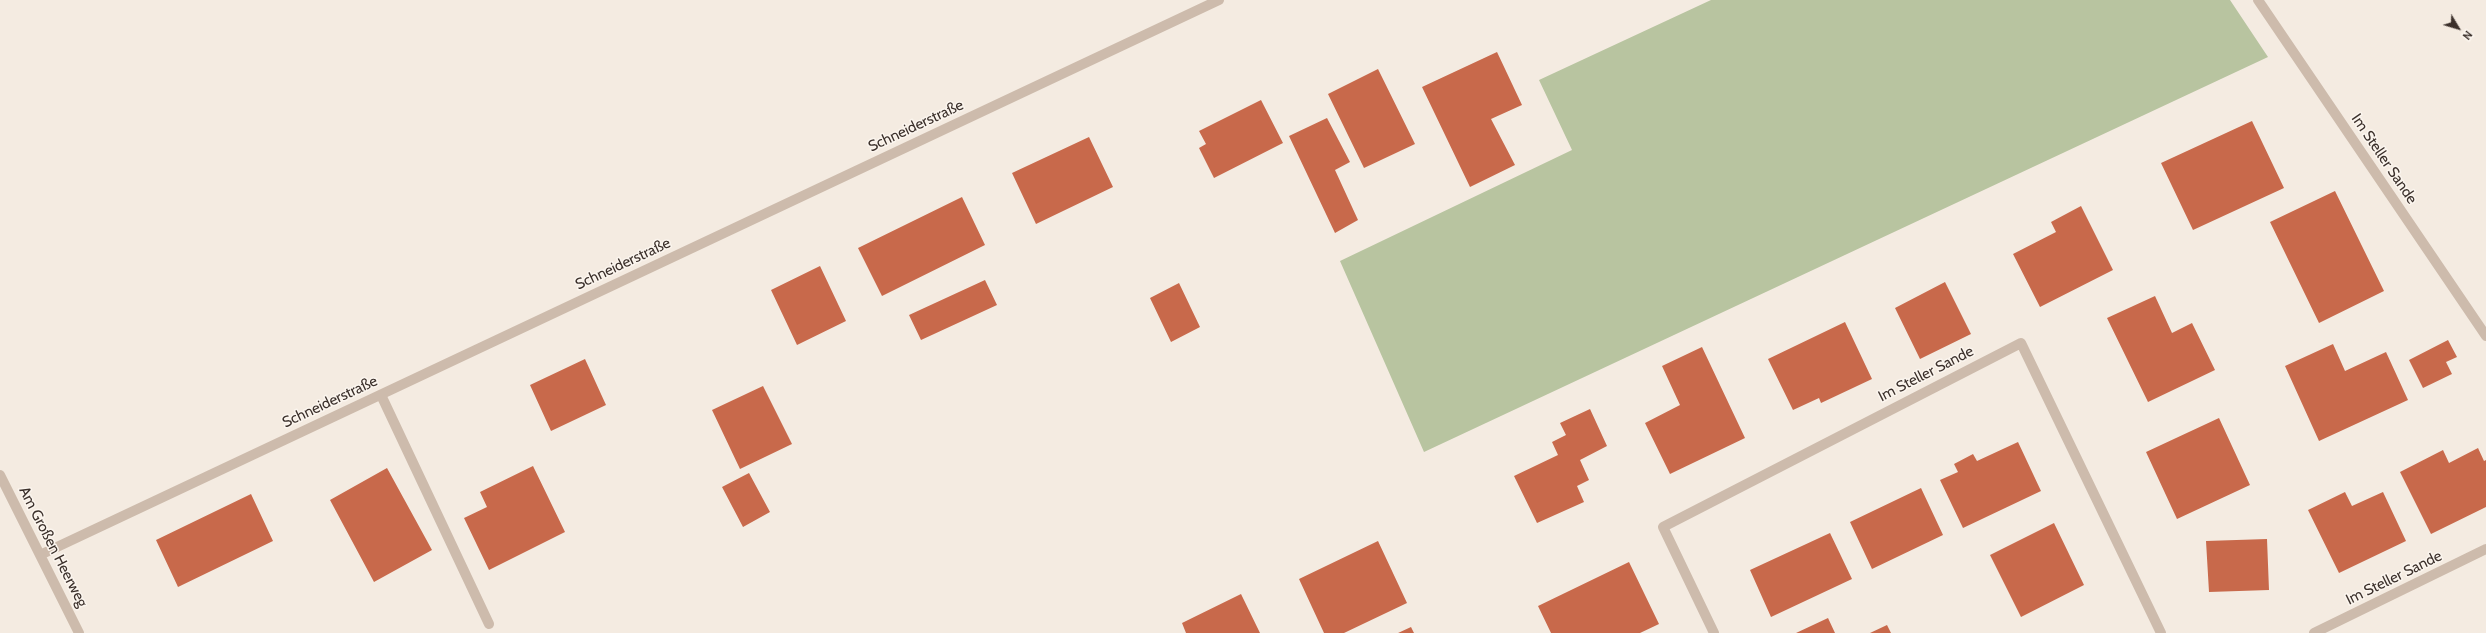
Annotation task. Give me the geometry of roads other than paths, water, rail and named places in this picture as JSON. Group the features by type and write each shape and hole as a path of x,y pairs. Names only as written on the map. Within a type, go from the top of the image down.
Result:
{"street":[{"name":"Schneiderstraße","path":"40,555 1219,0"},
{"name":"Im Steller Sande","path":"2258,0 2486,336"},
{"name":"Im Steller Sande","path":"1714,633 1662,526 2021,342 2162,633"},
{"path":"381,395 488,624"},
{"name":"Am Großen Heerweg","path":"0,475 79,633"},
{"name":"Im Steller Sande","path":"2314,633 2484,554"}]}
